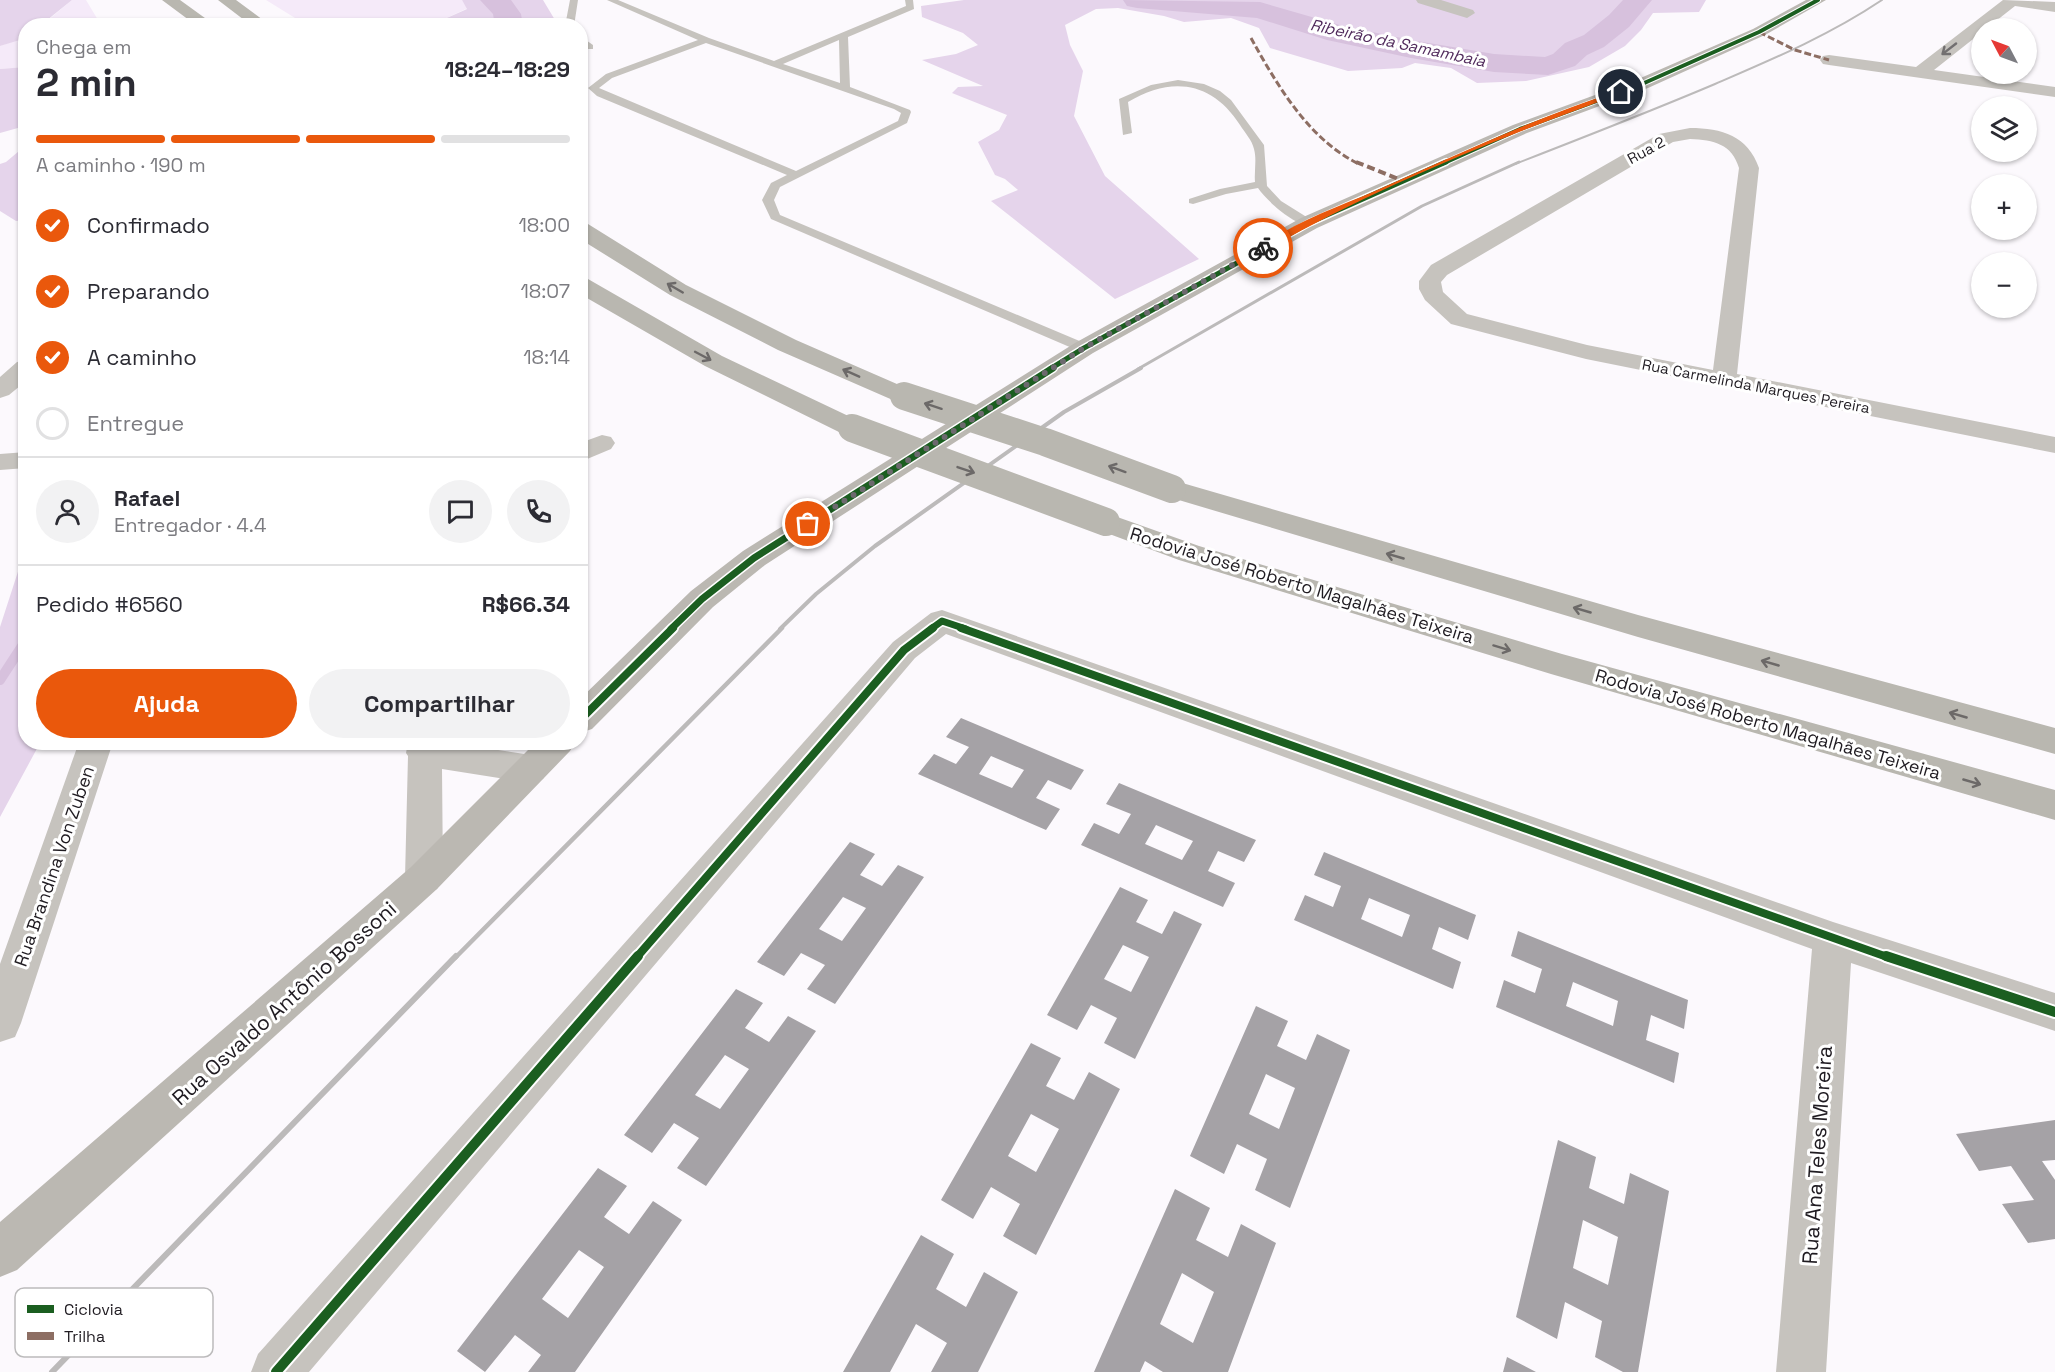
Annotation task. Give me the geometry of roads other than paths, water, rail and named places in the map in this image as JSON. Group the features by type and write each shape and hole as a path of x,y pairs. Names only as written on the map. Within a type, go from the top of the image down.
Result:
{"highway":[{"path":"170,0 196,18"},
{"path":"226,0 252,18"},
{"path":"588,234 678,290 787,345 904,396 1045,442 1172,489 1638,626 2055,741"},
{"name":"Rodovia José Roberto Magalhães Teixeira","path":"588,289 678,343 758,385 852,428 1189,553 1562,666 2055,805"}],"street":[{"path":"1424,0 1467,12"},
{"path":"588,712 702,600 754,558 1084,348 1309,223 1520,129 1642,84 1759,32 1818,0"},
{"path":"1919,73 2013,0 2055,7"},
{"path":"1829,60 2055,92"},
{"name":"Rua 2","path":"1459,319 1433,295 1430,289 1430,281 1439,270 1666,138 1681,133 1714,136 1738,144 1748,156 1749,168 1724,381"},
{"name":"Rua Carmelinda Marques Pereira","path":"1459,319 1586,352 2055,445"},
{"path":"0,390 18,374"},
{"path":"0,462 18,461"},
{"path":"276,1372 904,650 942,621 1833,939 2055,1012"},
{"name":"Rua Brandina Von Zuben","path":"0,1023 93,750"},
{"path":"424,750 424,878"},
{"path":"454,750 545,756"},
{"name":"Rua Osvaldo Antônio Bossoni","path":"0,1253 424,878 545,756"},
{"name":"Rua Ana Teles Moreira","path":"1801,1372 1833,939"}],"lane":[{"path":"571,18 574,0"},
{"path":"611,0 706,40 898,107 906,112 902,123 775,185 768,200 776,217 1084,348"},
{"path":"774,64 911,7 909,0"},
{"path":"843,35 845,88"},
{"path":"706,40 609,76 593,88 600,94 794,174"},
{"path":"1127,133 1123,101 1134,93 1150,87 1170,84 1191,84 1211,90 1243,121 1260,148 1260,184 1272,200 1309,223"},
{"path":"1193,201 1224,191 1260,184"}],"waterway":[{"name":"Ribeirão da Samambaia","path":"494,0 503,8 508,18"},
{"name":"Ribeirão da Samambaia","path":"1137,0 1260,10 1337,34 1411,49 1494,63 1548,66 1564,60 1576,49 1594,41 1619,21 1638,0"},
{"path":"0,680 18,652"}],"railway":[{"path":"1515,164 1665,105 1801,46 1882,0"},
{"path":"1138,369 1422,206 1519,162"},
{"path":"780,629 816,594 875,546 1064,412 1141,368"},
{"path":"455,958 782,628"},
{"path":"134,1288 456,956"},
{"path":"52,1372 67,1357"}]}
